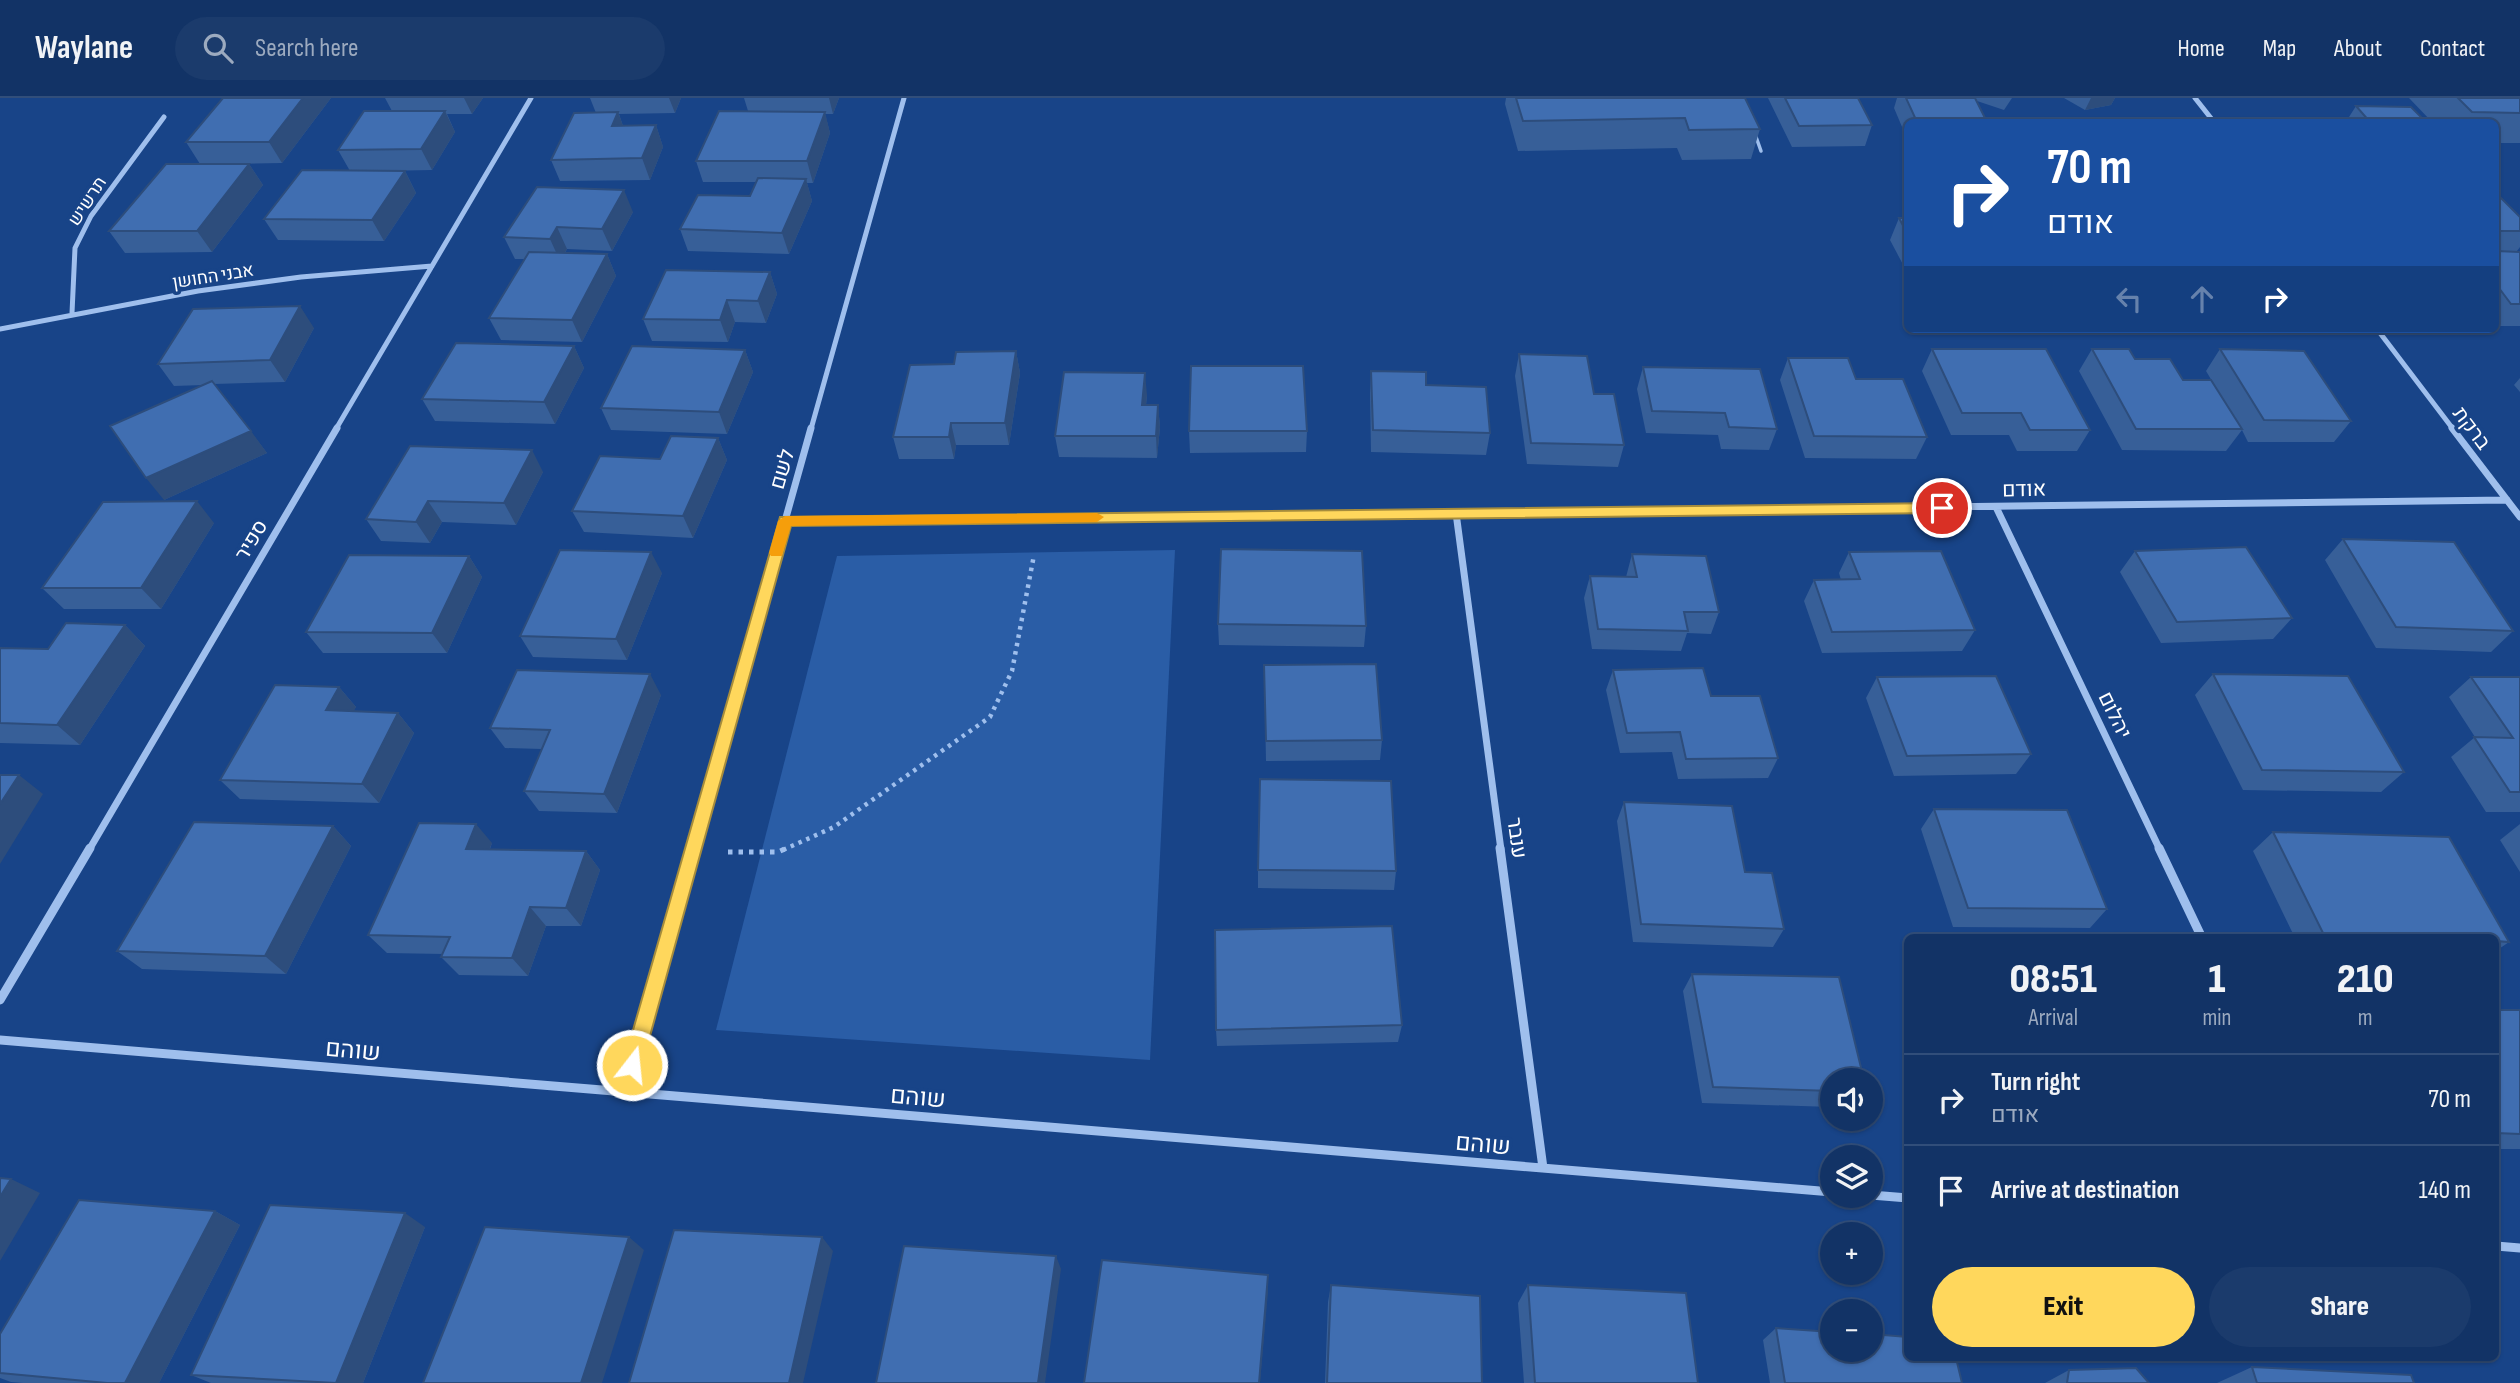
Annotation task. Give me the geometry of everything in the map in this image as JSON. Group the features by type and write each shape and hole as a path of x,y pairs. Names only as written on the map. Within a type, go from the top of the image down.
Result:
{"street":[{"name":"ספיר","path":"0,1000 531,98"},
{"name":"לשם","path":"625,1092 904,98"},
{"path":"2195,98 2212,119"},
{"name":"תרשיש","path":"72,313 75,248 91,216 164,117"},
{"name":"אבני החושן","path":"0,329 72,313 198,291 301,277 432,267"},
{"name":"ברקת","path":"2380,333 2520,517"},
{"name":"אודם","path":"785,521 2507,500"},
{"name":"יהלום","path":"1996,507 2200,934"},
{"name":"ענבר","path":"1456,513 1543,1168"},
{"name":"שוהם","path":"0,1040 1820,1191"},
{"path":"1883,1196 1904,1198"},
{"path":"2499,1246 2520,1248"}],"lane":[{"path":"1753,130 1761,151"}],"path":[{"path":"693,851 778,852 834,827 990,717 1012,671 1041,518"}],"shaded area":[{"path":"1175,550 1150,1060 716,1030 837,556"}],"building":[{"path":"223,98 303,98 269,142 186,142"},
{"path":"1516,98 1745,98 1760,129 1689,130 1685,118 1523,121"},
{"path":"1785,98 1858,98 1872,125 1799,126"},
{"path":"1906,98 1975,98 1986,119 1916,119"},
{"path":"2458,98 2520,98 2520,113 2472,112"},
{"path":"2356,106 2411,107 2423,119 2367,119"},
{"path":"364,111 445,111 421,149 338,150"},
{"path":"719,111 825,112 807,161 696,161"},
{"path":"618,112 612,126 656,125 642,158 551,160 574,113"},
{"path":"166,164 249,164 197,231 109,231"},
{"path":"302,170 405,171 372,220 264,219"},
{"path":"758,178 806,179 782,233 680,229 698,195 750,196"},
{"path":"537,187 624,190 602,229 557,227 550,239 504,237"},
{"path":"2499,196 2520,217 2520,231 2499,231"},
{"path":"2499,251 2520,252 2520,304 2511,304 2499,288"},
{"path":"529,252 607,254 572,320 489,318"},
{"path":"666,270 770,272 758,301 727,300 720,320 643,319"},
{"path":"300,306 270,360 158,364 193,309"},
{"path":"456,343 574,346 544,402 422,399"},
{"path":"632,346 745,350 719,412 601,408"},
{"path":"1932,349 2046,349 2090,430 2030,430 2021,413 1962,413"},
{"path":"2092,349 2129,349 2135,359 2170,359 2183,380 2211,380 2242,429 2136,429"},
{"path":"2220,349 2304,351 2351,421 2264,420"},
{"path":"1016,351 1005,423 951,423 949,437 893,437 910,365 954,364 956,352"},
{"path":"1519,354 1587,356 1594,394 1614,394 1624,445 1531,443"},
{"path":"1788,358 1848,358 1856,379 1903,379 1927,437 1814,436"},
{"path":"1191,366 1303,366 1307,431 1189,431"},
{"path":"1643,367 1760,369 1777,429 1729,427 1725,413 1652,411"},
{"path":"1371,371 1426,372 1426,385 1486,387 1490,433 1373,430"},
{"path":"1064,372 1145,373 1142,405 1158,405 1156,436 1055,436"},
{"path":"212,381 251,431 146,478 110,426"},
{"path":"671,436 718,438 683,516 572,511 600,456 660,459"},
{"path":"410,446 532,450 504,503 428,501 416,522 366,519"},
{"path":"197,501 141,588 42,588 103,502"},
{"path":"2343,539 2454,542 2513,631 2396,627"},
{"path":"2246,547 2292,618 2177,622 2135,551"},
{"path":"1221,549 1362,551 1366,626 1218,624"},
{"path":"560,550 651,552 616,639 520,636"},
{"path":"1941,551 1975,630 1832,632 1814,580 1860,579 1849,552"},
{"path":"1632,554 1706,556 1719,612 1684,612 1688,631 1598,629 1590,576 1637,577"},
{"path":"349,555 469,556 432,633 306,632"},
{"path":"66,623 125,625 57,725 0,723 0,648 48,649"},
{"path":"1376,664 1382,740 1266,741 1264,665"},
{"path":"1703,668 1711,696 1760,696 1778,758 1686,759 1680,732 1627,733 1613,670"},
{"path":"517,670 650,674 604,794 524,791 550,730 490,728"},
{"path":"2213,674 2348,676 2404,772 2262,770"},
{"path":"1996,676 2031,754 1907,756 1877,677"},
{"path":"2471,677 2520,677 2520,792 2510,792 2474,737 2513,738"},
{"path":"275,685 339,687 326,710 398,713 362,784 220,780"},
{"path":"0,775 19,775 0,804"},
{"path":"1260,779 1391,781 1396,871 1258,870"},
{"path":"1624,802 1732,806 1745,872 1772,873 1784,929 1641,924"},
{"path":"1934,809 2067,810 2107,909 1968,908"},
{"path":"194,822 333,826 265,956 117,951"},
{"path":"419,823 476,824 466,849 586,851 566,908 530,907 512,958 441,957 450,937 368,935"},
{"path":"2273,832 2449,837 2509,942 2499,941 2499,934 2324,934"},
{"path":"1392,926 1402,1025 1216,1030 1215,930"},
{"path":"1692,974 1839,977 1861,1068 1820,1068 1820,1091 1713,1087"},
{"path":"2499,1010 2520,1010 2520,1134 2499,1133"},
{"path":"0,1178 11,1179 0,1197"},
{"path":"79,1200 215,1211 125,1383 0,1373 0,1334"},
{"path":"270,1205 405,1213 336,1383 191,1375"},
{"path":"485,1227 629,1237 581,1383 423,1383"},
{"path":"674,1230 822,1237 789,1383 629,1383"},
{"path":"904,1246 1056,1256 1038,1383 876,1383"},
{"path":"1102,1260 1268,1275 1259,1383 1084,1383"},
{"path":"1331,1285 1480,1296 1482,1383 1327,1383"},
{"path":"1528,1285 1686,1293 1698,1383 1535,1383"},
{"path":"1776,1328 1820,1331 1820,1362 1883,1362 1883,1335 1904,1337 1904,1361 1957,1361 1962,1383 1785,1383"},
{"path":"2252,1367 2411,1375 2414,1383 2257,1383"},
{"path":"2136,1368 2149,1383 2067,1383 2069,1370"}],"slow traffic":[{"path":"776,553 785,521 1097,517"}],"route":[{"path":"632,1065 785,521 1942,508"}]}
